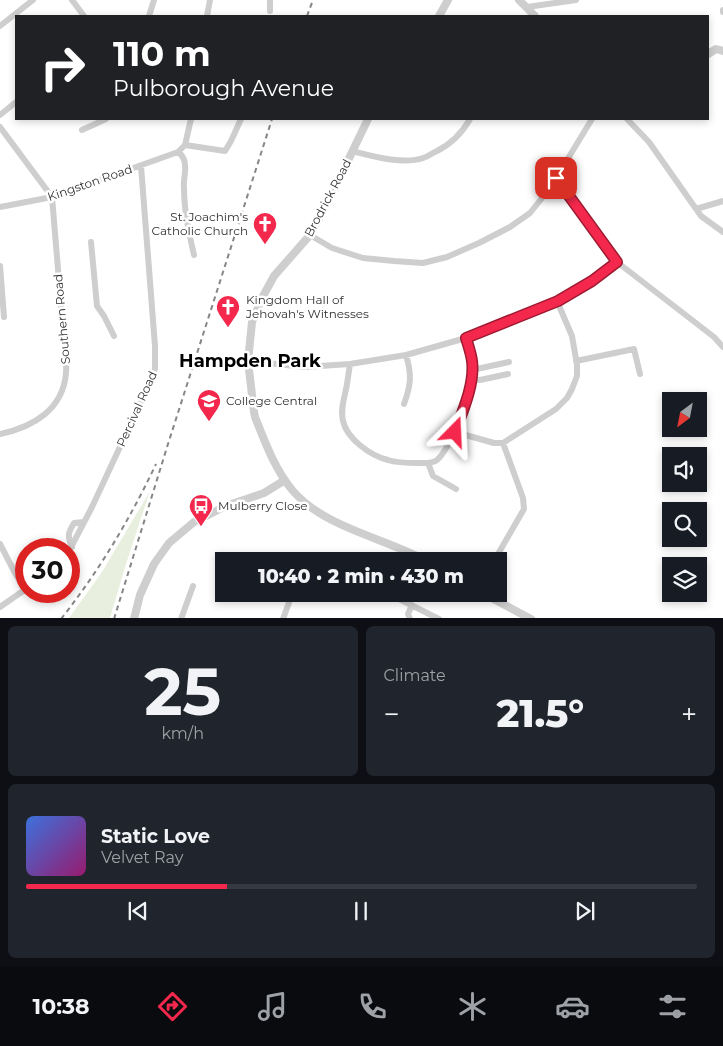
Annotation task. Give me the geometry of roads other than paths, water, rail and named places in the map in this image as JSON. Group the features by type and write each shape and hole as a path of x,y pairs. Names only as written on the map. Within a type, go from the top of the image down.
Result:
{"street":[{"path":"0,26 33,0"},
{"path":"72,0 83,15"},
{"path":"149,15 154,0"},
{"path":"207,15 210,0"},
{"path":"270,0 270,11"},
{"path":"440,15 448,0"},
{"path":"519,0 531,13 576,0"},
{"path":"0,115 15,103"},
{"path":"82,130 104,120"},
{"path":"192,120 185,145 178,152 183,156 186,164 183,188 187,223 194,255"},
{"path":"185,145 224,151 241,120"},
{"name":"Brodrick Road","path":"368,120 310,235 274,276 262,298 252,322 248,361 255,417 269,453 285,480 300,498 322,515 408,552"},
{"path":"352,151 402,160 422,158 448,145 469,120"},
{"path":"310,235 332,248 362,258 423,263 448,257 510,227 530,213 550,188 591,120"},
{"path":"628,120 649,142 701,216 723,232"},
{"path":"0,127 52,197"},
{"name":"Kingston Road","path":"0,207 52,197 178,152"},
{"name":"Percival Road","path":"76,538 147,389 155,368 156,346 141,166"},
{"path":"556,178 617,262 714,336 723,347"},
{"name":"Southern Road","path":"0,434 20,428 41,418 54,406 64,386 66,360 52,197"},
{"path":"696,209 723,202"},
{"path":"91,242 97,306 114,336"},
{"path":"248,361 305,367 350,364 406,355 466,338 558,301 592,281 617,262"},
{"path":"0,266 1,300 4,316"},
{"path":"455,432 494,443 503,443 556,409 567,398 572,390 576,376 576,361 572,336 558,301"},
{"path":"350,364 342,407 343,422 353,439 372,454 387,460 428,463 436,460 445,448 455,432 464,406 472,379 472,361 466,338"},
{"path":"576,361 634,349 640,374"},
{"path":"404,404 411,384 411,369 406,355"},
{"path":"472,370 510,362"},
{"path":"472,379 480,380 508,374"},
{"path":"499,552 524,509 523,498 503,443"},
{"path":"428,463 433,476 456,489"},
{"path":"134,618 140,595 154,564 169,543 194,522 226,506 264,493 285,480"},
{"path":"0,544 15,573"},
{"path":"181,618 193,586"},
{"path":"0,607 15,597"},
{"path":"283,618 289,602"},
{"path":"406,602 439,618"},
{"path":"500,602 531,618"},
{"path":"410,618 408,614 412,605"}],"railway":[{"path":"307,15 313,0"},
{"path":"114,618 272,120"},
{"path":"62,618 113,544 136,505 156,464"}],"place":[{"name":"St. Joachim's Catholic Church","path":"265,245"},
{"name":"Kingdom Hall of Jehovah's Witnesses","path":"228,328"},
{"name":"College Central","path":"209,422"},
{"name":"Mulberry Close","path":"201,527"}],"district":[{"name":"Hampden Park","path":"250,361"}]}
